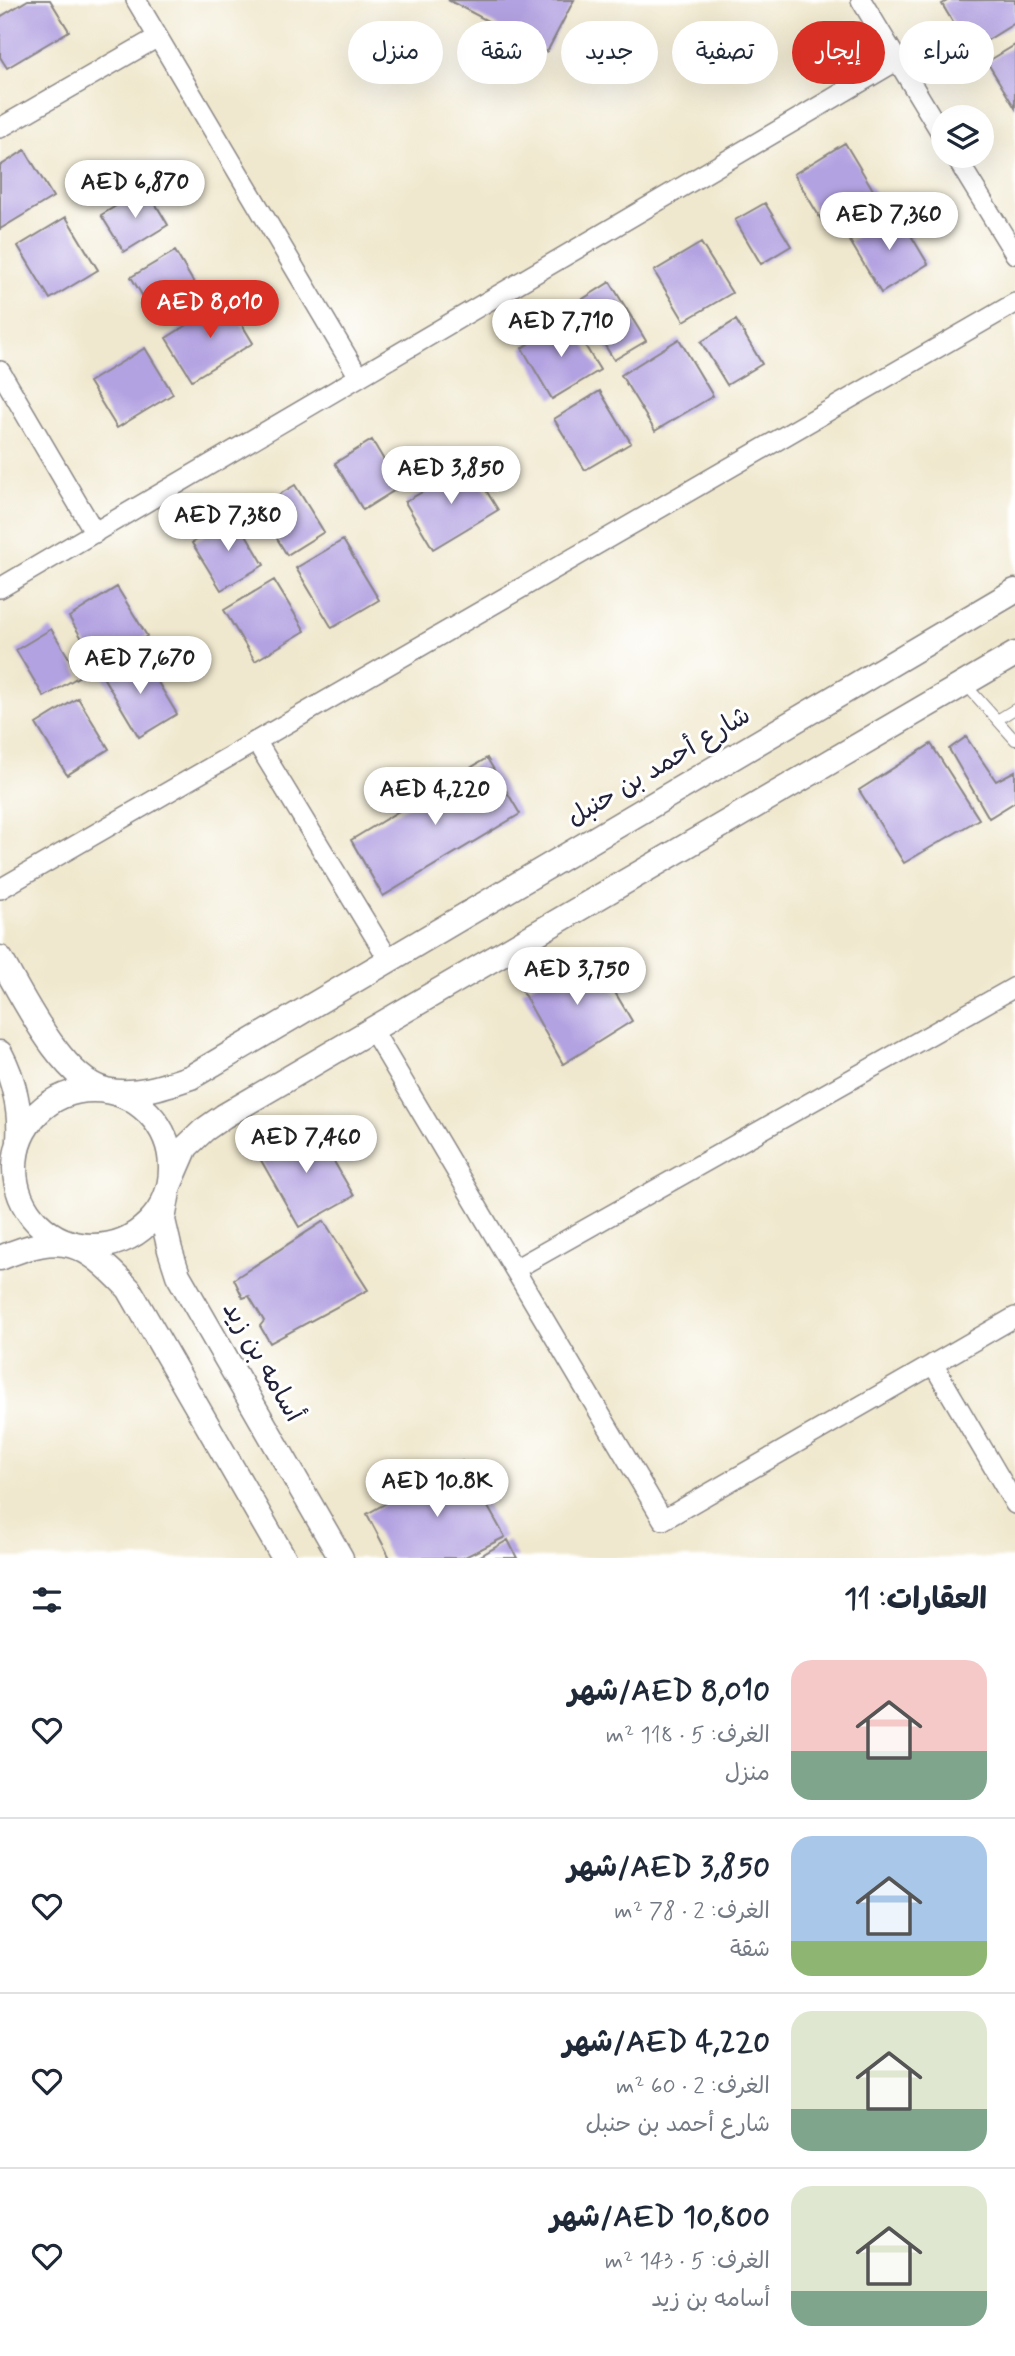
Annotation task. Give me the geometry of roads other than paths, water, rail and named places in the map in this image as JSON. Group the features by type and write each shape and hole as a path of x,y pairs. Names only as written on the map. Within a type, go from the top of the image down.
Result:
{"street":[{"path":"136,0 359,377"},
{"path":"861,0 931,116"},
{"path":"0,128 158,37"},
{"path":"0,588 898,60"},
{"path":"963,168 1014,252"},
{"path":"0,889 1015,303"},
{"path":"0,371 95,533"},
{"name":"شارع أحمد بن حنبل","path":"105,1090 140,1091 191,1077 1015,591"},
{"path":"0,1258 45,1244 97,1246 121,1241 143,1228 159,1209 186,1147 204,1130 1015,654"},
{"path":"257,741 390,960"},
{"path":"0,958 53,1047 77,1075 131,1100 150,1115 164,1136 170,1161 169,1186"},
{"path":"514,1269 1015,987"},
{"path":"373,1029 663,1520 1015,1317"},
{"path":"0,1053 12,1083 19,1112 20,1139 14,1165 19,1192 30,1215 49,1233 105,1264 130,1289 284,1558"},
{"path":"0,1179 34,1116 54,1100 79,1090 105,1090"},
{"name":"أسامه بن زيد","path":"169,1186 163,1220 178,1275 341,1558"},
{"path":"933,1364 1015,1504"}],"lane":[{"path":"964,684 1015,740"},
{"path":"997,720 1015,709"}]}
